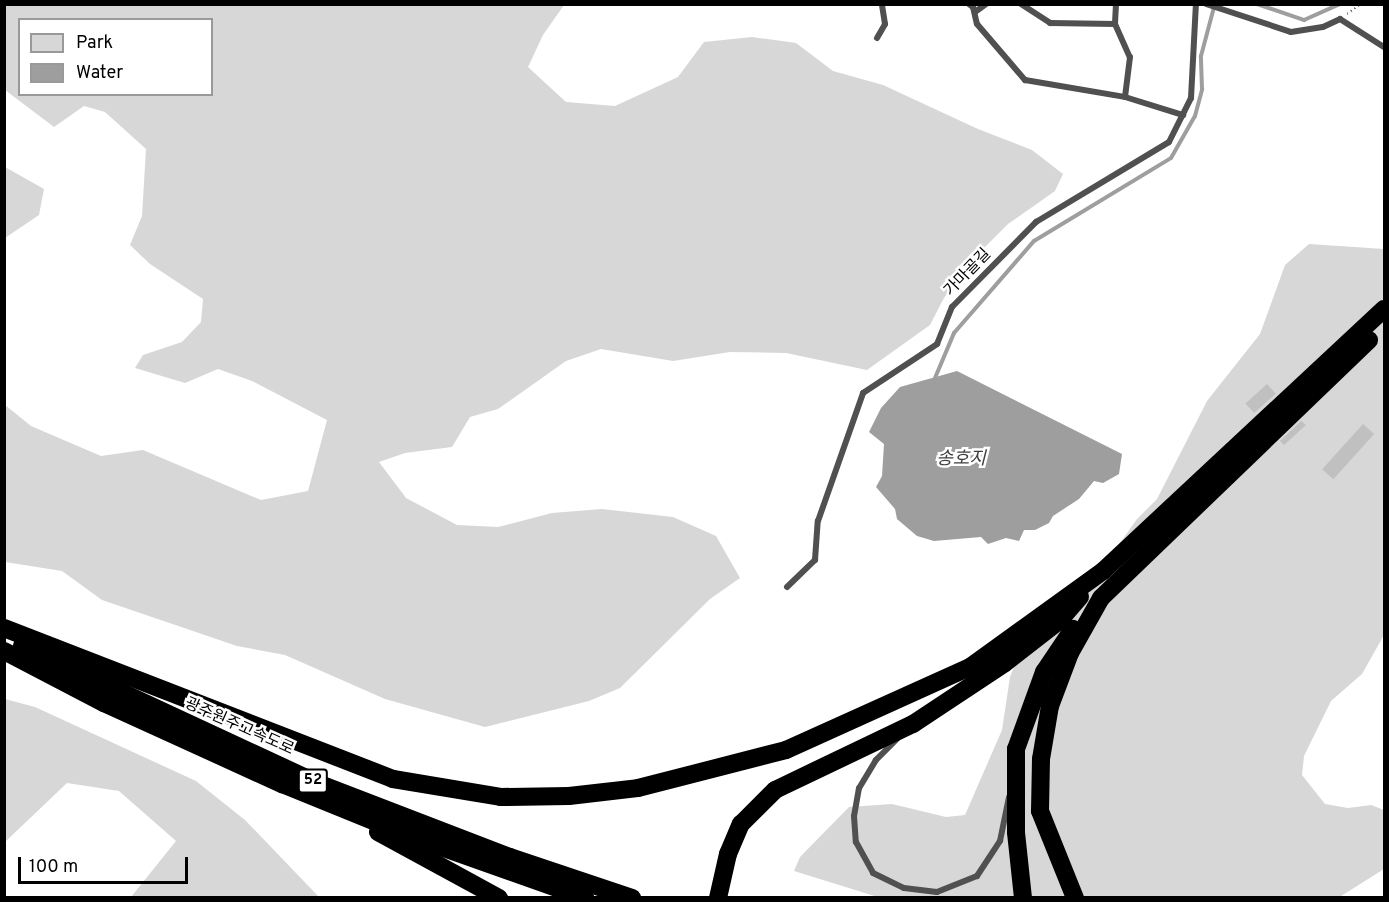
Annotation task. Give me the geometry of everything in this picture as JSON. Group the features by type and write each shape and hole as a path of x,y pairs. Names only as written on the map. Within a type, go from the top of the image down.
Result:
{"highway":[{"path":"718,897 728,854 741,824 757,806 784,785 913,724 1005,663 1059,621 1103,571 1384,309"},
{"path":"1023,897 1013,774 1023,723 1044,672 1067,635 1101,598 1384,326"},
{"path":"4,628 393,778 501,798 569,796 638,788 786,750 970,667 1103,571"},
{"path":"1075,897 1040,811 1041,759 1054,696 1070,653 1101,598"},
{"name":"광주원주고속도로","path":"4,638 317,783 510,857 633,897"},
{"name":"광주원주고속도로","path":"4,651 178,738 336,806 585,897"},
{"path":"336,806 416,855 499,897"}],"lane":[{"path":"877,38 885,24 882,4"},
{"path":"969,4 975,12 977,24 1025,80 1125,97 1183,115"},
{"path":"975,12 986,4"},
{"path":"1021,4 1050,23 1115,24"},
{"path":"1116,4 1115,24 1130,57 1125,97"},
{"name":"가마골길","path":"787,587 815,560 818,521 863,393 937,344 952,307 1036,222 1169,142 1191,98 1196,4"},
{"path":"1206,4 1220,11 1291,32 1323,27 1340,19 1384,47"},
{"path":"913,724 876,760 859,788 854,816 856,842 873,873 904,888 937,892 977,876 999,841 1013,774"}],"path":[{"path":"1340,19 1361,4"}],"green space":[{"path":"5,4 564,5 543,35 528,67 566,102 615,106 678,77 704,42 752,37 796,43 833,71 883,85 978,129 1032,150 1063,174 1055,191 1008,224 973,259 944,298 930,325 867,370 786,353 730,352 673,361 601,349 566,361 498,409 470,417 452,447 405,453 379,462 406,498 457,525 498,527 552,513 602,509 673,517 716,536 740,578 710,599 620,688 589,701 485,727 385,699 285,655 237,646 102,600 62,571 5,562 5,405 31,426 101,456 143,450 261,500 308,491 327,420 252,381 218,369 185,383 135,368 143,355 182,342 201,322 203,299 150,264 130,245 142,216 146,149 105,112 84,106 54,127 5,90"},
{"path":"5,167 44,189 39,215 5,238"},
{"path":"1309,244 1384,249 1384,635 1362,674 1331,701 1304,756 1302,775 1325,804 1348,808 1371,805 1384,810 1384,869 1338,898 881,898 794,871 800,857 849,807 892,804 946,817 965,815 1002,730 1010,677 1030,625 1105,564 1137,519 1157,499 1207,401 1260,334 1285,265"},
{"path":"5,699 35,707 196,781 245,820 319,897 131,897 176,841 119,791 67,783 5,842"}],"water":[{"name":"송호지","path":"957,371 1122,454 1119,474 1103,483 1094,481 1079,499 1053,516 1049,523 1035,530 1024,530 1019,541 1006,538 988,544 981,537 934,541 917,536 897,519 895,509 876,487 882,476 884,444 869,432 881,408 900,387"}],"building":[{"path":"1267,384 1276,394 1254,413 1245,403"},
{"path":"1301,421 1306,425 1284,445 1280,441"},
{"path":"1363,424 1374,434 1333,479 1322,469"}],"waterway":[{"path":"1257,4 1304,20 1340,4"},
{"path":"935,378 954,333 1034,241 1171,158 1195,116 1202,89 1201,56 1214,7"}]}
